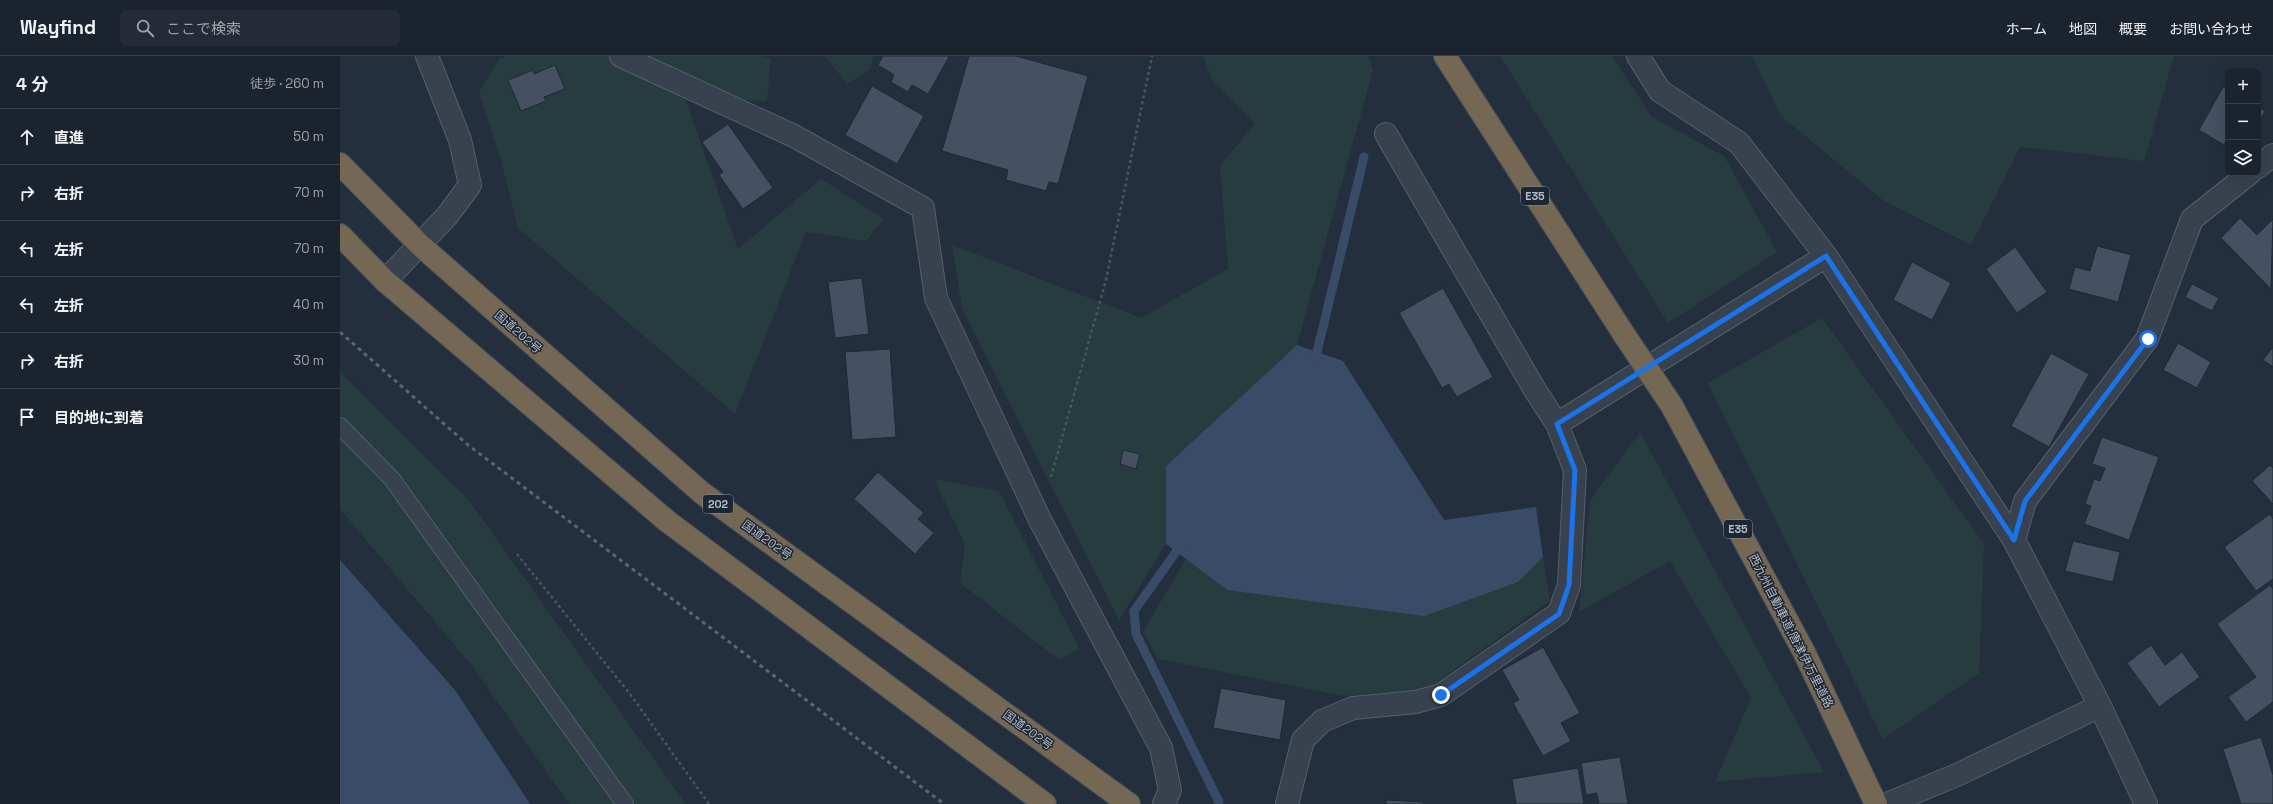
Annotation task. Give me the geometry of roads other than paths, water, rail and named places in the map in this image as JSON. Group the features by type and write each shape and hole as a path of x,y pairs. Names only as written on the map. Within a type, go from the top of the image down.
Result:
{"highway":[{"name":"西九州自動車道;唐津伊万里道路","path":"1444,56 1672,406 1804,652 1876,804"},
{"name":"国道202号","path":"340,164 420,245 702,493 1129,804"},
{"path":"340,235 385,282 667,521 1046,804"}],"street":[{"path":"385,282 447,216 470,185 460,140 427,56"},
{"path":"621,56 794,136 923,208 936,298 1040,520 1161,748 1170,790 1164,804"},
{"path":"1638,56 1660,91 1739,143 1826,256 2014,540 2100,706 2146,804"},
{"path":"1287,804 1303,740 1322,721 1353,708 1416,702 1441,695 1559,614 1569,585 1575,470 1557,424 1535,390 1386,134"},
{"path":"2261,165 2273,155"},
{"path":"2014,540 2025,501 2148,339 2192,219 2246,176"},
{"path":"1557,424 1826,256"},
{"path":"1887,804 1959,774 2100,706"}],"lane":[{"path":"340,426 392,479 625,804"}],"water":[{"path":"1297,345 1343,361 1444,520 1536,507 1543,557 1518,582 1424,616 1227,590 1166,544 1166,466"},
{"path":"340,560 455,690 530,804 340,804"}],"waterway":[{"path":"1311,362 1316,356 1364,157"},
{"path":"1183,542 1134,611 1136,634 1219,802"}],"railway":[{"path":"340,332 468,445 944,804"}]}
